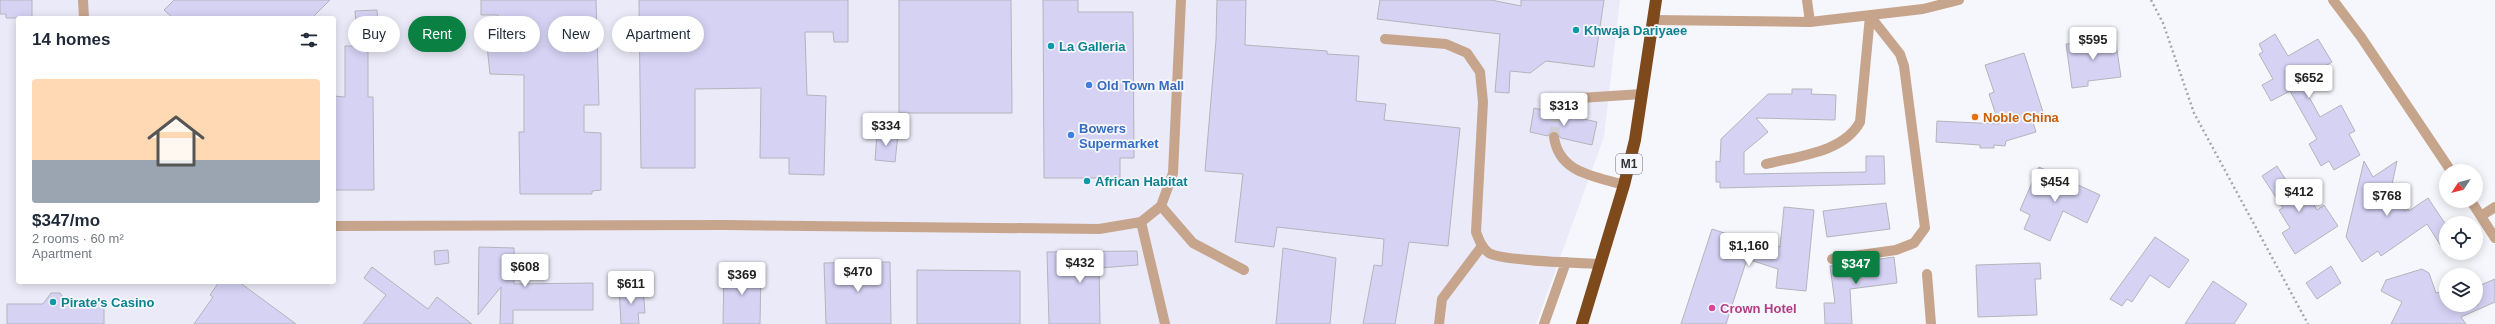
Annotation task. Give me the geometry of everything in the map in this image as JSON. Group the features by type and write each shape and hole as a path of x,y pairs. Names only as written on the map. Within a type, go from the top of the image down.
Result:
{"highway":[{"name":"M1","path":"1582,324 1624,185 1642,94 1656,0"}],"street":[{"path":"84,0 84,16"},
{"path":"336,226 725,225 1099,229 1141,222 1160,206 1173,173 1181,0"},
{"path":"1807,0 1810,22"},
{"path":"1653,20 1810,22 1923,9 1959,0"},
{"path":"2333,0 2361,36 2446,164"},
{"path":"1766,164 1835,145 1855,131 1860,122 1870,16"},
{"path":"1832,259 1896,250 1914,243 1925,228 1904,66 1900,54 1870,16"},
{"path":"1385,39 1446,44 1467,53 1480,72 1483,102 1476,232 1482,246 1490,254 1507,258 1601,264"},
{"path":"1557,113 1580,98 1642,94"},
{"path":"1554,137 1556,150 1572,169 1624,185"},
{"path":"1160,206 1193,243 1244,270"},
{"path":"2476,208 2481,216 2495,207"},
{"path":"2483,219 2495,238"},
{"path":"1141,222 1165,324"},
{"path":"1439,324 1442,299 1482,246"},
{"path":"1544,324 1566,262"},
{"path":"1927,274 1931,324"}],"path":[{"path":"2151,0 2163,23 2194,113 2308,324"}],"shaded area":[{"path":"0,0 1620,0 1604,137 1536,324 0,324"}],"building":[{"path":"0,0 32,0 32,16 16,16 16,18 6,18 6,14 0,14"},
{"path":"174,0 330,0 314,16 171,16 164,10"},
{"path":"481,0 596,0 596,16 548,16 548,52 597,52 599,105 584,105 584,132 601,133 601,190 592,191 592,194 520,194 519,132 524,132 524,75 490,74 488,52 540,52 540,16 481,15"},
{"path":"639,0 848,0 848,42 834,42 833,32 805,32 807,95 826,96 824,175 789,174 789,158 760,158 761,88 695,89 695,168 641,168 640,52 704,52 704,16 639,16"},
{"path":"899,0 1011,0 1012,113 899,113"},
{"name":"Old Town Mall","path":"1043,0 1078,0 1078,12 1133,12 1134,158 1120,158 1120,178 1044,178"},
{"path":"1217,0 1246,0 1245,45 1327,51 1327,54 1359,56 1356,101 1386,104 1384,120 1460,128 1448,246 1409,242 1395,324 1363,324 1374,265 1382,266 1384,239 1277,227 1274,247 1235,242 1243,174 1205,171 1216,40"},
{"path":"1380,0 1491,0 1521,6 1521,0 1604,0 1594,67 1546,61 1530,73 1510,71 1509,93 1495,92 1500,34 1377,19"},
{"path":"377,10 377,16 355,16 355,11"},
{"path":"2275,34 2288,56 2318,39 2332,62 2302,80 2302,84 2320,117 2341,105 2355,131 2349,134 2360,155 2334,170 2329,161 2321,166 2309,144 2317,139 2290,91 2271,101 2262,85 2273,79 2259,54 2263,52 2259,44"},
{"path":"2115,37 2121,77 2088,81 2088,86 2072,88 2066,44"},
{"path":"345,46 348,46 348,52 368,52 368,97 373,97 374,190 336,190 336,96 345,97"},
{"path":"2024,53 2043,112 2031,116 2036,132 2006,141 2005,146 1994,145 1994,148 1980,148 1980,145 1936,142 1937,121 1999,124 1989,94 1994,92 1985,65"},
{"path":"1792,89 1812,89 1811,94 1836,95 1835,120 1756,118 1768,132 1744,152 1744,174 1866,172 1866,156 1884,156 1885,184 1720,188 1720,182 1716,182 1716,161 1720,162 1721,139 1768,94 1792,94"},
{"path":"1534,108 1551,112 1552,117 1557,119 1566,115 1597,122 1592,145 1561,138 1555,131 1550,132 1548,136 1530,132"},
{"path":"877,133 898,135 895,162 875,160"},
{"path":"2364,161 2373,177 2397,161 2391,189 2405,211 2408,209 2409,211 2428,198 2440,216 2439,243 2427,224 2381,256 2378,251 2362,262 2346,237"},
{"path":"2277,166 2293,191 2302,185 2317,210 2324,205 2338,226 2295,254 2282,233 2290,228 2279,210 2283,208 2262,176"},
{"path":"2039,167 2100,195 2087,223 2063,211 2050,241 2024,229 2030,215 2020,210"},
{"path":"1886,203 1890,229 1827,237 1823,211"},
{"path":"1784,207 1814,210 1806,291 1776,288 1778,269 1747,259 1726,324 1681,324 1712,229 1752,242 1754,238 1780,247"},
{"path":"2155,237 2189,260 2169,288 2150,275 2132,302 2127,299 2122,306 2110,299"},
{"path":"479,247 514,248 514,284 593,283 593,310 513,310 513,324 500,324 501,287 478,315"},
{"path":"1283,248 1336,258 1330,324 1276,324"},
{"path":"448,250 449,263 435,265 434,251"},
{"path":"1137,251 1138,265 1099,268 1100,324 1049,324 1047,252"},
{"path":"1894,257 1897,283 1850,289 1852,324 1825,324 1824,303 1835,303 1830,266"},
{"path":"890,262 891,324 826,324 824,263"},
{"path":"2040,263 2041,279 2035,279 2037,315 1978,317 1976,265"},
{"path":"2331,266 2341,283 2317,299 2306,283"},
{"path":"372,267 428,309 437,297 472,324 363,324 386,295 364,278"},
{"path":"724,268 761,269 760,324 723,324"},
{"path":"2422,269 2429,273 2436,293 2439,292 2439,312 2472,312 2461,317 2466,324 2391,324 2402,302 2381,291 2386,280"},
{"path":"917,270 1020,271 1020,324 917,324"},
{"path":"2495,279 2495,302 2483,307 2483,284"},
{"path":"2213,281 2247,304 2234,324 2185,324"},
{"path":"218,284 242,284 296,324 194,324 213,297 210,295"},
{"path":"643,287 645,313 638,313 639,324 621,324 619,288"},
{"path":"51,293 60,293 68,305 104,305 104,324 7,324 7,304 43,304"}],"tunnel":[{"path":"1554,137 1557,113"}],"place":[{"name":"Khwaja Dariyaee","path":"1576,30"},
{"name":"La Galleria","path":"1051,46"},
{"name":"Old Town Mall","path":"1089,85"},
{"name":"Noble China","path":"1975,117"},
{"name":"Bowers Supermarket","path":"1071,135"},
{"name":"African Habitat","path":"1087,181"},
{"name":"Pirate's Casino","path":"53,302"},
{"name":"Crown Hotel","path":"1712,308"}]}
